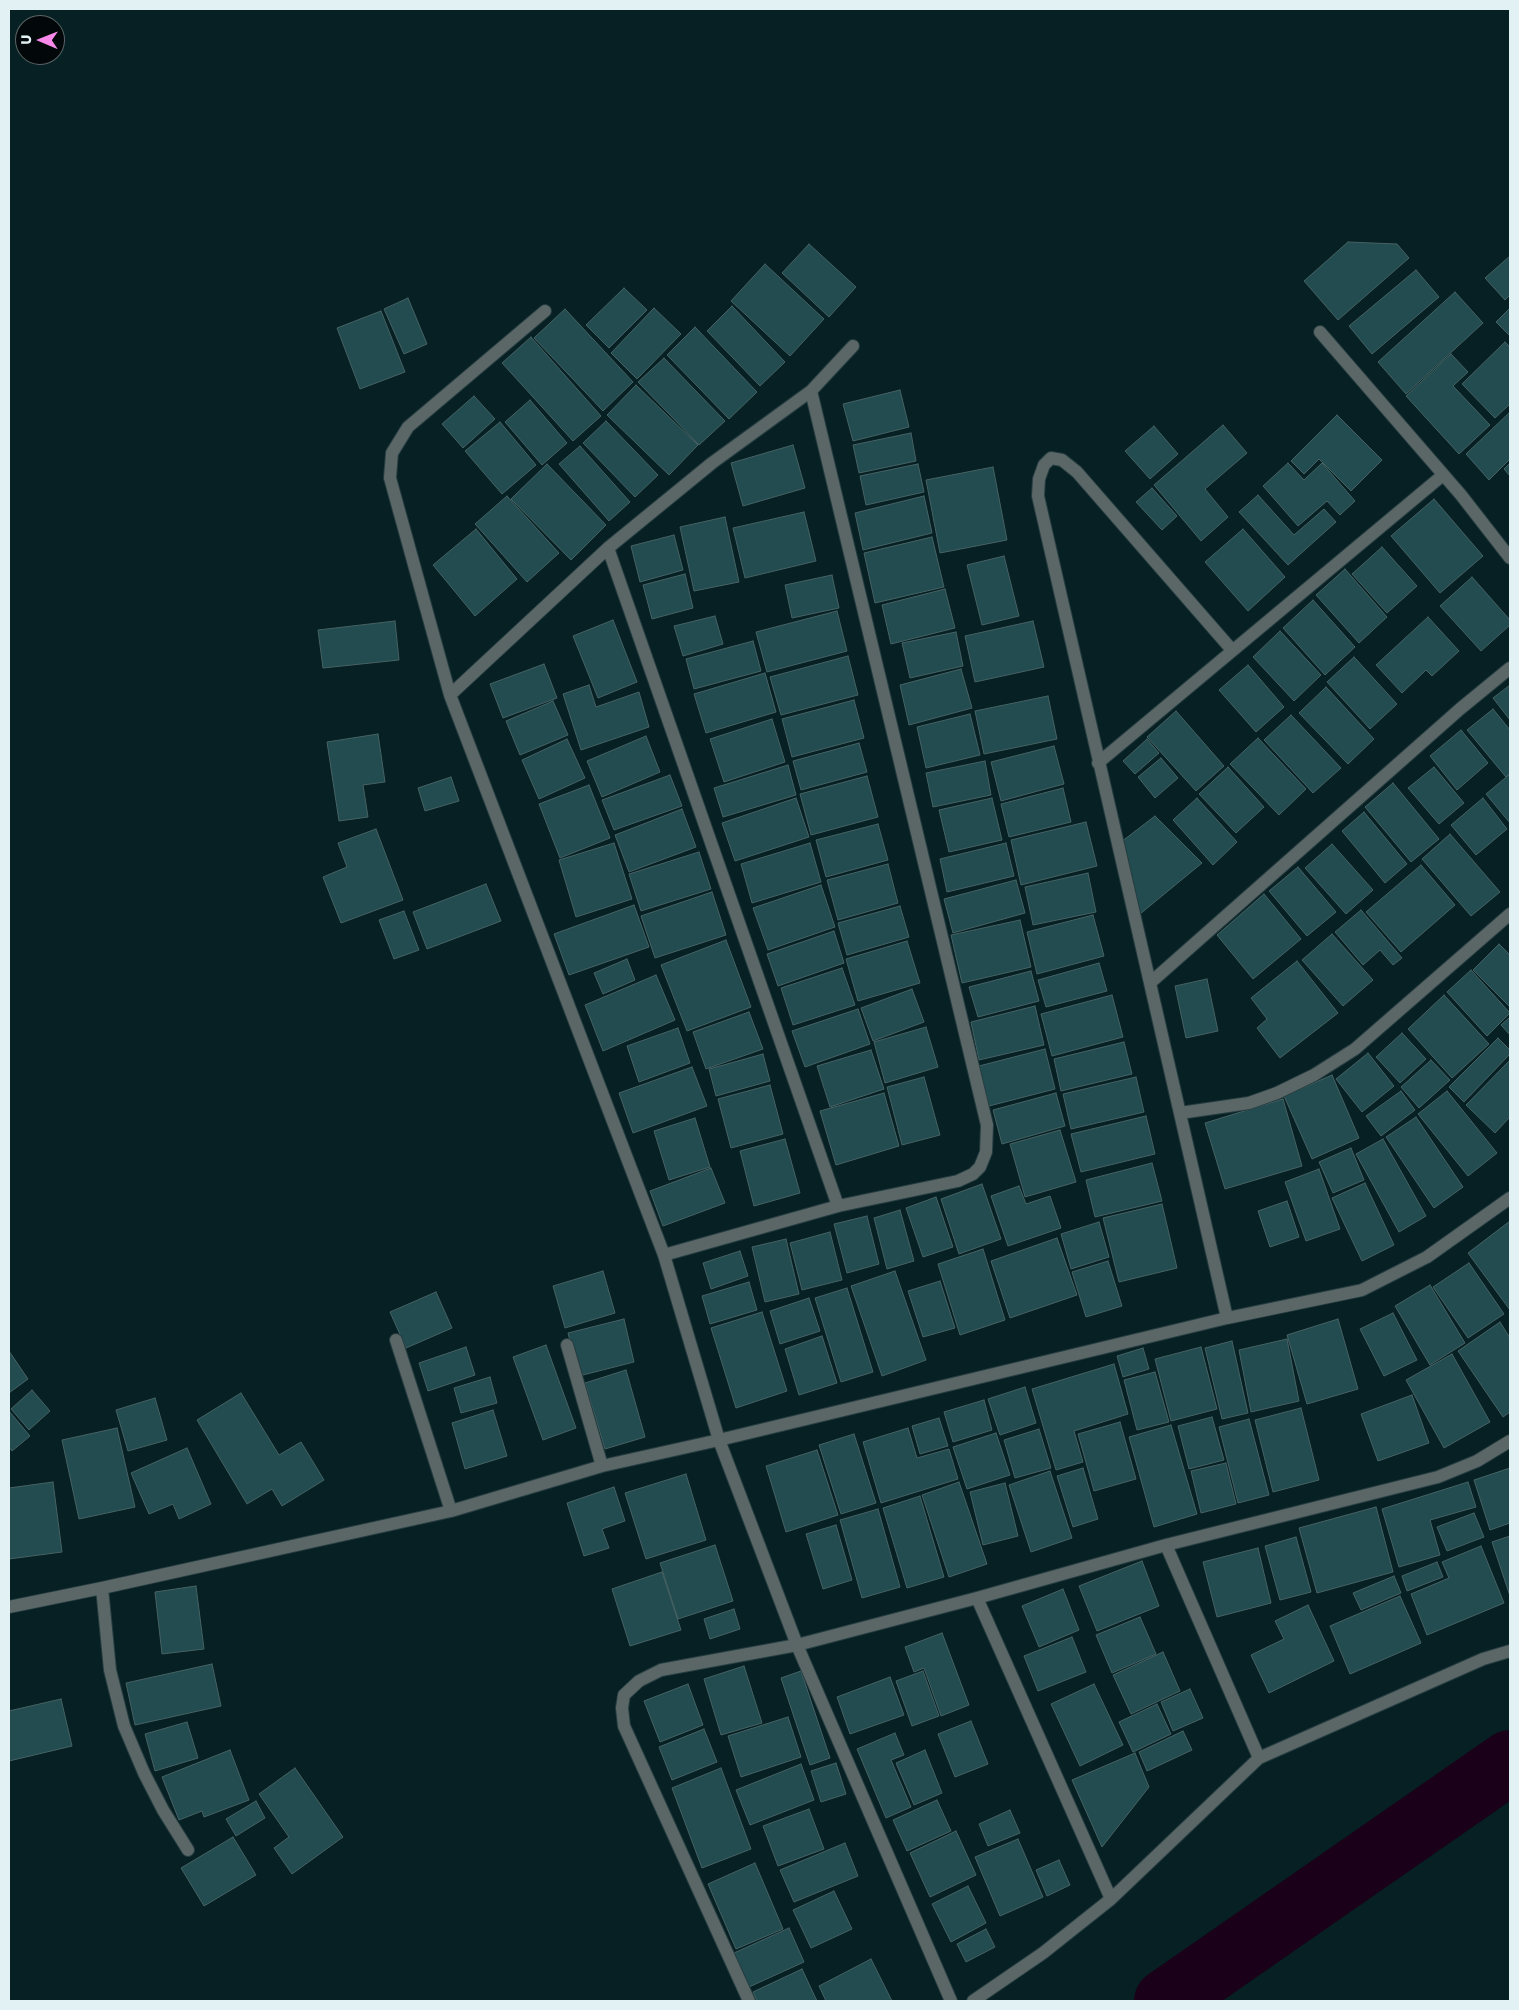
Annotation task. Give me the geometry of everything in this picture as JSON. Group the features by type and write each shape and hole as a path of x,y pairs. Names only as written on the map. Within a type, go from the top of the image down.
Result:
{"street":[{"path":"545,311 408,427 392,453 390,478 450,695 664,1255 719,1440 797,1644 951,2001"},
{"path":"1320,332 1443,475 1510,558"},
{"path":"450,695 608,548 712,463 811,391 853,346"},
{"path":"664,1255 838,1206 958,1181 973,1174 980,1166 986,1152 987,1125 811,391"},
{"path":"1227,1318 1038,496 1039,479 1044,465 1051,458 1062,460 1077,472 1232,650"},
{"path":"1098,763 1443,475"},
{"path":"608,548 838,1206"},
{"path":"1150,983 1460,709 1510,668"},
{"path":"1180,1113 1249,1103 1277,1093 1314,1074 1355,1049 1510,914"},
{"path":"9,1606 102,1588 452,1511 602,1466 719,1440 1227,1318 1362,1290 1427,1257 1510,1198"},
{"path":"396,1340 452,1511"},
{"path":"567,1345 602,1466"},
{"path":"749,2001 624,1726 622,1708 624,1695 639,1680 661,1670 797,1644 977,1598 1166,1545 1438,1477 1477,1461 1510,1441"},
{"path":"1166,1545 1259,1758"},
{"path":"102,1588 110,1670 124,1726 162,1810 188,1850"},
{"path":"977,1598 1110,1899"},
{"path":"973,2001 1043,1953 1110,1899 1259,1758 1483,1659 1510,1651"}],"building":[{"path":"1348,242 1397,244 1409,258 1338,320 1304,281"},
{"path":"809,244 856,287 829,317 782,273"},
{"path":"1510,256 1510,295 1505,300 1485,278"},
{"path":"765,264 824,319 790,356 731,301"},
{"path":"1416,270 1439,297 1372,354 1349,326"},
{"path":"624,288 647,310 609,348 586,325"},
{"path":"1455,292 1483,323 1406,394 1378,362"},
{"path":"408,298 427,344 404,354 384,309"},
{"path":"732,306 785,362 760,386 707,331"},
{"path":"654,308 681,334 637,379 611,353"},
{"path":"1510,308 1510,336 1496,322"},
{"path":"565,309 633,382 603,411 534,338"},
{"path":"381,311 405,372 360,389 337,328"},
{"path":"695,327 757,392 729,419 667,355"},
{"path":"531,337 601,416 573,441 502,363"},
{"path":"1505,342 1510,347 1510,404 1495,418 1462,384"},
{"path":"1451,354 1468,372 1453,386 1490,425 1459,454 1406,396"},
{"path":"664,358 725,421 699,445 638,382"},
{"path":"636,385 698,445 669,475 607,415"},
{"path":"900,390 909,427 853,441 843,404"},
{"path":"474,396 495,419 463,448 442,424"},
{"path":"530,400 567,443 542,465 505,422"},
{"path":"1510,412 1510,459 1489,480 1466,454"},
{"path":"1337,415 1382,460 1351,491 1319,459 1304,474 1291,461"},
{"path":"606,421 658,475 635,497 583,443"},
{"path":"500,422 536,465 502,494 465,451"},
{"path":"1223,425 1247,453 1205,489 1228,517 1201,541 1154,485"},
{"path":"1154,426 1178,454 1150,479 1125,451"},
{"path":"911,433 916,461 859,473 853,445"},
{"path":"793,445 805,488 743,506 731,463"},
{"path":"580,446 630,502 609,521 559,464"},
{"path":"1288,463 1304,480 1322,463 1355,501 1340,515 1327,501 1298,526 1263,486"},
{"path":"1510,463 1510,476 1504,469"},
{"path":"547,464 606,525 571,560 511,499"},
{"path":"918,464 924,492 866,505 860,476"},
{"path":"993,467 1007,540 940,553 926,480"},
{"path":"1152,488 1177,516 1162,530 1136,502"},
{"path":"1258,495 1294,535 1324,509 1336,522 1288,565 1239,512"},
{"path":"507,496 559,553 527,582 475,524"},
{"path":"924,496 932,533 863,550 855,513"},
{"path":"1434,499 1483,556 1440,593 1391,536"},
{"path":"804,512 816,561 745,578 733,528"},
{"path":"725,517 739,582 694,591 680,527"},
{"path":"476,529 517,579 475,616 433,565"},
{"path":"1243,529 1285,577 1248,611 1205,562"},
{"path":"674,535 683,570 640,582 631,546"},
{"path":"932,537 944,587 875,603 864,553"},
{"path":"1382,547 1417,586 1387,613 1352,574"},
{"path":"1004,556 1019,616 982,625 967,565"},
{"path":"1345,569 1387,617 1359,643 1316,595"},
{"path":"685,574 693,608 652,619 643,585"},
{"path":"832,575 839,608 792,618 785,585"},
{"path":"1472,577 1510,620 1510,625 1481,651 1440,606"},
{"path":"945,589 955,628 891,644 882,605"},
{"path":"1313,600 1355,647 1325,675 1283,628"},
{"path":"837,611 847,651 767,672 756,632"},
{"path":"715,616 723,644 683,656 674,626"},
{"path":"1428,617 1459,651 1432,676 1426,670 1402,693 1376,665"},
{"path":"613,620 637,682 598,698 573,636"},
{"path":"395,621 399,660 323,668 318,630"},
{"path":"1033,621 1044,667 975,682 965,636"},
{"path":"1280,631 1321,675 1294,701 1253,657"},
{"path":"956,632 963,666 910,678 902,643"},
{"path":"753,641 761,671 694,689 686,659"},
{"path":"848,656 858,695 781,715 770,677"},
{"path":"1354,657 1397,704 1370,729 1327,682"},
{"path":"544,664 557,698 503,718 490,684"},
{"path":"1248,665 1284,707 1256,732 1219,690"},
{"path":"961,669 972,708 909,725 900,685"},
{"path":"765,673 776,712 706,733 694,694"},
{"path":"589,685 596,707 639,692 649,727 581,750 563,694"},
{"path":"1510,685 1510,720 1493,698"},
{"path":"1326,687 1374,739 1348,764 1299,713"},
{"path":"1048,696 1057,739 984,754 975,711"},
{"path":"854,700 864,738 792,757 782,719"},
{"path":"553,701 568,735 520,755 506,721"},
{"path":"1493,709 1510,730 1510,773 1506,777 1467,730"},
{"path":"1176,711 1224,766 1196,791 1147,737"},
{"path":"970,714 980,755 926,768 917,727"},
{"path":"1291,715 1341,768 1313,793 1264,740"},
{"path":"772,719 785,762 724,782 710,739"},
{"path":"1461,730 1488,763 1457,790 1430,756"},
{"path":"378,734 385,782 363,785 368,817 339,821 327,742"},
{"path":"646,736 660,772 602,797 587,761"},
{"path":"1258,738 1306,789 1279,815 1230,764"},
{"path":"567,739 585,778 539,799 522,760"},
{"path":"1147,739 1159,753 1135,774 1123,761"},
{"path":"859,743 867,772 801,790 793,761"},
{"path":"1054,746 1064,784 1001,801 991,762"},
{"path":"1161,758 1178,778 1155,798 1138,777"},
{"path":"985,761 991,795 933,807 926,773"},
{"path":"788,765 796,795 723,817 714,788"},
{"path":"1228,767 1264,807 1236,833 1199,794"},
{"path":"1434,767 1464,803 1439,824 1408,788"},
{"path":"1510,774 1510,823 1486,794"},
{"path":"670,775 682,806 614,830 602,800"},
{"path":"867,776 878,817 811,835 800,794"},
{"path":"451,777 459,801 425,811 418,788"},
{"path":"1393,783 1439,839 1411,862 1365,807"},
{"path":"589,785 610,838 560,858 539,804"},
{"path":"1063,788 1071,822 1009,837 1001,804"},
{"path":"796,798 809,837 735,861 722,823"},
{"path":"992,798 1002,840 949,852 939,810"},
{"path":"1197,798 1237,842 1213,865 1173,820"},
{"path":"1483,798 1507,829 1476,855 1451,825"},
{"path":"682,809 696,847 629,872 615,835"},
{"path":"1364,812 1407,864 1385,883 1342,831"},
{"path":"1155,816 1202,863 1140,914 1121,842"},
{"path":"1086,822 1097,866 1021,885 1011,840"},
{"path":"878,824 888,860 826,877 816,840"},
{"path":"376,829 403,900 341,923 323,877 347,867 338,843"},
{"path":"1450,834 1500,892 1471,916 1422,859"},
{"path":"614,843 632,899 576,917 559,860"},
{"path":"810,843 821,882 752,903 741,864"},
{"path":"1006,843 1014,876 947,892 940,859"},
{"path":"1332,844 1373,890 1346,914 1305,868"},
{"path":"699,852 711,889 641,911 629,874"},
{"path":"888,864 898,903 838,920 827,880"},
{"path":"1421,865 1455,905 1401,952 1366,912"},
{"path":"1298,867 1336,912 1307,936 1269,891"},
{"path":"1088,873 1096,912 1033,925 1025,887"},
{"path":"1016,880 1025,913 953,933 944,899"},
{"path":"486,884 501,921 427,949 413,912"},
{"path":"821,885 835,927 768,950 753,908"},
{"path":"712,892 726,935 655,958 641,916"},
{"path":"1264,894 1301,939 1253,979 1217,935"},
{"path":"634,905 649,947 569,975 554,934"},
{"path":"900,906 909,937 847,955 838,923"},
{"path":"1361,910 1402,958 1393,965 1380,950 1363,965 1335,932"},
{"path":"404,911 419,950 394,959 379,920"},
{"path":"1093,915 1104,956 1037,974 1027,932"},
{"path":"1020,920 1031,967 962,983 951,935"},
{"path":"834,931 844,963 778,986 767,954"},
{"path":"1332,934 1373,980 1343,1006 1302,960"},
{"path":"726,940 751,1007 687,1031 661,965"},
{"path":"907,941 920,983 858,1001 846,959"},
{"path":"1499,944 1510,955 1510,1007 1473,970"},
{"path":"627,959 635,980 603,994 594,973"},
{"path":"1297,961 1338,1013 1280,1058 1257,1028 1267,1019 1251,998"},
{"path":"1099,963 1107,991 1046,1007 1038,980"},
{"path":"842,968 855,1005 793,1025 781,988"},
{"path":"1471,970 1510,1013 1487,1036 1447,992"},
{"path":"1031,971 1039,1001 978,1017 969,987"},
{"path":"656,975 675,1020 603,1051 585,1005"},
{"path":"1207,979 1218,1031 1186,1038 1175,986"},
{"path":"912,989 924,1022 873,1041 861,1008"},
{"path":"1112,995 1123,1037 1052,1056 1041,1014"},
{"path":"1444,995 1489,1044 1452,1078 1408,1029"},
{"path":"1035,1006 1044,1045 979,1060 971,1022"},
{"path":"858,1009 870,1044 805,1067 792,1031"},
{"path":"749,1012 763,1049 706,1069 693,1032"},
{"path":"1510,1017 1510,1035 1501,1025"},
{"path":"926,1027 938,1067 885,1083 874,1042"},
{"path":"678,1028 690,1063 639,1082 627,1046"},
{"path":"1402,1033 1426,1059 1400,1083 1376,1057"},
{"path":"1498,1038 1510,1050 1510,1054 1464,1102 1449,1087"},
{"path":"1124,1042 1132,1074 1061,1091 1054,1059"},
{"path":"1045,1049 1055,1089 989,1106 979,1066"},
{"path":"871,1050 884,1089 830,1107 817,1066"},
{"path":"1368,1053 1394,1086 1362,1112 1336,1079"},
{"path":"763,1054 770,1081 716,1096 709,1069"},
{"path":"1431,1060 1450,1080 1419,1108 1401,1087"},
{"path":"1510,1060 1510,1117 1495,1133 1466,1105"},
{"path":"692,1067 707,1106 633,1133 619,1093"},
{"path":"1332,1075 1359,1138 1312,1159 1284,1096"},
{"path":"924,1077 940,1135 902,1145 887,1087"},
{"path":"1136,1077 1144,1112 1071,1129 1063,1094"},
{"path":"770,1085 783,1134 731,1148 718,1099"},
{"path":"1401,1091 1415,1110 1381,1136 1366,1116"},
{"path":"1447,1091 1497,1153 1468,1176 1418,1114"},
{"path":"884,1093 899,1146 836,1165 820,1111"},
{"path":"1056,1093 1065,1126 1002,1144 993,1110"},
{"path":"1283,1099 1302,1166 1225,1189 1205,1123"},
{"path":"1146,1116 1155,1154 1081,1172 1071,1134"},
{"path":"1416,1117 1463,1187 1434,1208 1386,1137"},
{"path":"695,1118 710,1167 669,1180 654,1131"},
{"path":"1060,1130 1076,1182 1025,1197 1010,1144"},
{"path":"785,1139 800,1193 754,1206 740,1151"},
{"path":"1383,1139 1426,1216 1399,1232 1356,1154"},
{"path":"1351,1148 1364,1180 1333,1193 1319,1162"},
{"path":"1152,1163 1162,1201 1095,1217 1086,1180"},
{"path":"711,1168 725,1203 663,1226 650,1191"},
{"path":"1319,1169 1340,1229 1306,1241 1285,1182"},
{"path":"1365,1183 1394,1245 1362,1261 1332,1198"},
{"path":"982,1184 1001,1239 959,1254 941,1199"},
{"path":"1019,1186 1026,1204 1050,1196 1061,1228 1008,1246 991,1196"},
{"path":"936,1197 953,1247 923,1257 906,1208"},
{"path":"1287,1201 1299,1237 1270,1247 1258,1211"},
{"path":"1162,1204 1177,1268 1119,1282 1103,1218"},
{"path":"900,1210 914,1261 887,1269 874,1218"},
{"path":"867,1216 879,1264 847,1273 834,1224"},
{"path":"1510,1221 1510,1310 1468,1253"},
{"path":"1099,1222 1109,1257 1071,1269 1061,1234"},
{"path":"830,1232 842,1280 802,1290 790,1243"},
{"path":"1057,1238 1077,1295 1010,1318 991,1261"},
{"path":"786,1239 799,1294 765,1302 752,1247"},
{"path":"983,1249 1005,1320 960,1335 938,1264"},
{"path":"740,1251 748,1276 711,1289 703,1263"},
{"path":"1108,1261 1122,1306 1086,1317 1072,1272"},
{"path":"1469,1263 1504,1314 1468,1338 1433,1287"},
{"path":"603,1271 615,1313 565,1328 553,1286"},
{"path":"895,1271 926,1360 882,1376 851,1286"},
{"path":"940,1281 955,1328 923,1337 908,1291"},
{"path":"749,1282 757,1310 710,1324 702,1296"},
{"path":"1430,1285 1465,1343 1430,1365 1395,1306"},
{"path":"847,1288 873,1372 841,1382 815,1298"},
{"path":"436,1292 452,1328 406,1348 390,1312"},
{"path":"809,1298 820,1331 780,1344 770,1311"},
{"path":"762,1312 787,1391 736,1408 711,1328"},
{"path":"1393,1313 1417,1360 1384,1376 1360,1329"},
{"path":"624,1319 634,1362 579,1376 568,1333"},
{"path":"1338,1319 1358,1389 1307,1404 1287,1335"},
{"path":"1500,1322 1510,1338 1510,1412 1503,1417 1458,1351"},
{"path":"822,1336 837,1383 799,1395 785,1349"},
{"path":"1287,1339 1299,1401 1251,1412 1239,1350"},
{"path":"1232,1341 1248,1413 1222,1419 1205,1348"},
{"path":"546,1345 576,1428 543,1440 513,1357"},
{"path":"466,1347 475,1375 428,1391 419,1363"},
{"path":"1201,1347 1217,1409 1171,1421 1155,1359"},
{"path":"1143,1348 1149,1369 1123,1377 1117,1356"},
{"path":"9,1351 28,1379 9,1393"},
{"path":"1452,1354 1490,1422 1444,1448 1406,1380"},
{"path":"1114,1364 1128,1414 1074,1431 1083,1462 1056,1470 1032,1389"},
{"path":"626,1370 645,1437 605,1449 585,1383"},
{"path":"1155,1372 1169,1422 1137,1430 1124,1380"},
{"path":"490,1377 497,1403 461,1413 454,1388"},
{"path":"1025,1387 1036,1423 1000,1435 988,1399"},
{"path":"32,1390 50,1411 29,1430 11,1409"},
{"path":"241,1393 279,1455 301,1442 324,1480 282,1506 272,1489 247,1504 197,1420"},
{"path":"1412,1395 1429,1443 1378,1461 1361,1414"},
{"path":"155,1398 167,1440 128,1451 116,1410"},
{"path":"984,1400 992,1430 953,1442 944,1412"},
{"path":"1301,1408 1319,1480 1273,1492 1255,1420"},
{"path":"493,1410 507,1456 465,1469 452,1423"},
{"path":"9,1411 30,1436 12,1451 9,1447"},
{"path":"1212,1417 1224,1460 1189,1469 1178,1426"},
{"path":"939,1418 948,1446 920,1454 912,1426"},
{"path":"1249,1419 1269,1495 1238,1503 1219,1427"},
{"path":"1120,1422 1136,1479 1094,1491 1078,1434"},
{"path":"1171,1425 1197,1514 1154,1527 1129,1437"},
{"path":"117,1428 135,1507 79,1519 62,1440"},
{"path":"908,1428 917,1458 949,1449 958,1479 881,1503 863,1442"},
{"path":"1039,1429 1051,1468 1015,1478 1004,1440"},
{"path":"996,1433 1010,1475 967,1489 953,1447"},
{"path":"854,1434 876,1503 841,1514 819,1445"},
{"path":"187,1448 211,1504 179,1519 173,1504 149,1514 131,1473"},
{"path":"817,1450 838,1515 786,1532 766,1466"},
{"path":"1226,1463 1236,1504 1201,1513 1191,1471"},
{"path":"1083,1468 1098,1519 1073,1527 1057,1476"},
{"path":"1510,1468 1510,1523 1490,1530 1474,1480"},
{"path":"1050,1471 1072,1538 1031,1552 1009,1485"},
{"path":"686,1474 706,1540 646,1559 625,1493"},
{"path":"53,1482 62,1552 9,1559 9,1488"},
{"path":"959,1482 987,1564 949,1577 922,1495"},
{"path":"1468,1482 1476,1507 1430,1520 1440,1555 1399,1567 1382,1509"},
{"path":"1005,1483 1018,1536 983,1545 970,1492"},
{"path":"614,1487 625,1521 602,1529 609,1548 584,1556 567,1503"},
{"path":"920,1496 944,1577 907,1588 883,1508"},
{"path":"1376,1507 1393,1572 1317,1593 1299,1528"},
{"path":"878,1509 900,1587 862,1598 840,1520"},
{"path":"1474,1513 1484,1537 1447,1551 1437,1527"},
{"path":"836,1525 852,1580 823,1589 806,1534"},
{"path":"1510,1536 1510,1596 1492,1542"},
{"path":"1296,1537 1311,1592 1280,1600 1265,1546"},
{"path":"715,1545 733,1601 678,1619 660,1563"},
{"path":"1481,1546 1504,1603 1427,1635 1411,1594 1449,1578 1442,1562"},
{"path":"1258,1548 1271,1603 1217,1617 1203,1562"},
{"path":"1142,1561 1159,1606 1097,1631 1079,1586"},
{"path":"1437,1562 1443,1577 1407,1591 1402,1576"},
{"path":"662,1572 681,1630 630,1646 612,1589"},
{"path":"1394,1576 1401,1593 1361,1610 1353,1593"},
{"path":"196,1586 204,1649 162,1654 155,1592"},
{"path":"1063,1589 1079,1630 1039,1647 1022,1606"},
{"path":"1400,1596 1421,1643 1350,1674 1330,1626"},
{"path":"1308,1605 1334,1661 1269,1693 1251,1655 1284,1639 1275,1621"},
{"path":"734,1609 740,1629 710,1639 704,1619"},
{"path":"1140,1617 1156,1654 1112,1673 1096,1635"},
{"path":"942,1633 969,1705 941,1716 924,1668 914,1672 905,1647"},
{"path":"1072,1637 1086,1672 1038,1691 1024,1656"},
{"path":"1163,1652 1180,1691 1131,1714 1113,1675"},
{"path":"212,1664 221,1706 135,1725 126,1683"},
{"path":"744,1666 762,1723 721,1735 704,1679"},
{"path":"801,1671 830,1758 810,1765 781,1678"},
{"path":"923,1671 939,1716 912,1726 896,1681"},
{"path":"890,1677 904,1715 850,1734 837,1697"},
{"path":"688,1684 703,1725 660,1742 644,1701"},
{"path":"1094,1684 1123,1745 1080,1766 1051,1704"},
{"path":"1190,1689 1203,1718 1173,1731 1161,1702"},
{"path":"61,1699 72,1746 9,1761 9,1711"},
{"path":"1157,1704 1171,1734 1133,1752 1119,1722"},
{"path":"788,1717 801,1757 741,1777 728,1736"},
{"path":"971,1721 988,1764 955,1777 938,1734"},
{"path":"187,1722 198,1758 155,1771 145,1734"},
{"path":"704,1729 717,1762 672,1780 659,1747"},
{"path":"1183,1731 1192,1750 1147,1771 1139,1752"},
{"path":"895,1733 904,1755 891,1760 911,1807 886,1818 857,1749"},
{"path":"230,1750 249,1800 204,1817 202,1811 179,1820 162,1777"},
{"path":"925,1750 942,1793 914,1805 896,1763"},
{"path":"1135,1753 1149,1787 1102,1847 1072,1780"},
{"path":"836,1763 846,1794 821,1802 811,1771"},
{"path":"801,1764 814,1800 750,1825 736,1790"},
{"path":"295,1768 343,1837 292,1874 274,1848 289,1837 259,1794"},
{"path":"721,1768 751,1849 702,1868 672,1788"},
{"path":"937,1800 951,1831 907,1851 893,1820"},
{"path":"256,1801 265,1818 236,1836 226,1819"},
{"path":"809,1809 824,1849 778,1866 763,1826"},
{"path":"1010,1810 1020,1833 988,1846 979,1824"},
{"path":"956,1831 976,1875 930,1897 910,1853"},
{"path":"233,1837 256,1875 204,1906 181,1868"},
{"path":"1018,1839 1043,1897 1000,1916 975,1857"},
{"path":"845,1843 858,1876 794,1902 780,1870"},
{"path":"1059,1860 1070,1885 1047,1896 1036,1870"},
{"path":"755,1863 783,1929 736,1949 708,1884"},
{"path":"968,1886 986,1923 951,1942 932,1904"},
{"path":"834,1891 852,1929 811,1948 793,1910"},
{"path":"789,1928 804,1962 749,1987 734,1953"},
{"path":"986,1929 995,1947 966,1962 957,1944"},
{"path":"871,1959 892,2001 826,2001 819,1986"},
{"path":"802,1969 817,2001 757,2001 753,1992"}],"waterway":[{"path":"1166,2001 1510,1762"}]}
